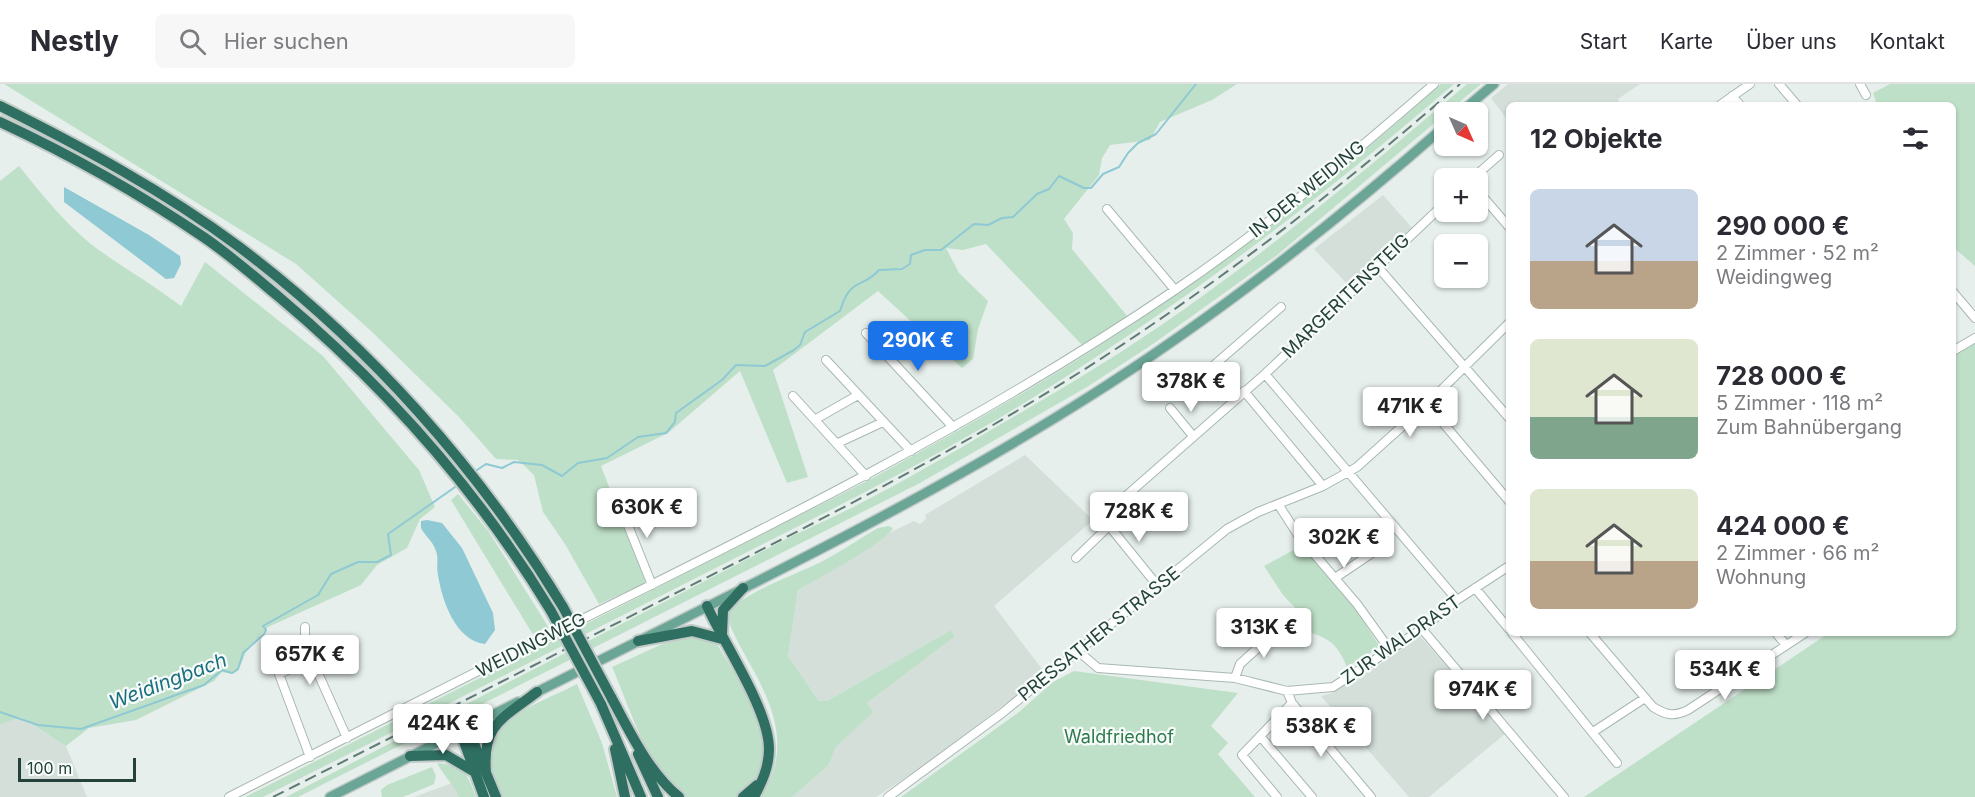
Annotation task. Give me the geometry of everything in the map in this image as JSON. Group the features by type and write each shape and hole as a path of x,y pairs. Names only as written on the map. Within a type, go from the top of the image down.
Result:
{"highway":[{"path":"0,106 88,151 156,191 237,246 345,337 407,399 455,454 523,543 589,652 606,701 625,797"},
{"path":"0,122 98,171 206,239 305,319 380,389 471,495 551,611 606,701 618,712 667,788 679,797"},
{"path":"722,639 723,610 743,588"},
{"path":"707,606 760,711 768,733 769,762 754,797"},
{"path":"638,641 692,631 722,639"},
{"path":"486,773 484,752 491,732 497,723 537,692"},
{"path":"618,712 658,797"},
{"path":"610,725 641,797"},
{"path":"463,729 463,739 484,797"},
{"path":"463,729 470,734 496,797"},
{"path":"410,756 446,755 473,771"},
{"path":"743,797 764,778"}],"main road":[{"path":"1473,102 1494,84"},
{"path":"330,797 743,588 971,467 1141,363 1280,264 1434,135"}],"street":[{"name":"IN DER WEIDING","path":"1034,379 1175,290 1278,215 1434,84"},
{"path":"1724,102 1750,84"},
{"path":"1779,84 1794,102"},
{"path":"1860,84 1866,95"},
{"path":"1732,96 1737,102"},
{"path":"1484,168 1499,155"},
{"path":"1488,203 1506,224"},
{"path":"1107,209 1175,290"},
{"name":"MARGERITENSTEIG","path":"1109,526 1102,517 1265,374 1434,213"},
{"path":"1377,266 1506,414"},
{"path":"1956,296 1975,318"},
{"path":"1281,307 1213,366 1323,486"},
{"name":"PRESSATHER STRASSE","path":"888,797 988,723 1227,530 1278,504 1323,486 1369,457 1466,367 1506,326"},
{"path":"866,333 953,428"},
{"path":"1956,349 1975,338"},
{"path":"826,360 911,451"},
{"path":"1265,374 1457,600"},
{"name":"WEIDINGWEG","path":"229,797 866,476 953,428 1034,379"},
{"path":"816,419 858,395"},
{"path":"793,396 866,476"},
{"path":"1427,404 1506,497"},
{"path":"1170,408 1193,436"},
{"path":"838,443 883,422"},
{"path":"619,503 652,585"},
{"path":"1278,504 1298,535 1335,578 1390,650"},
{"path":"1076,558 1109,526 1157,585"},
{"path":"1335,578 1375,551"},
{"name":"ZUR WALDRAST","path":"1078,651 1098,668 1235,678 1287,691 1333,687 1422,629 1457,600 1506,568"},
{"path":"1475,588 1506,625"},
{"path":"305,627 305,641 309,653 347,738"},
{"path":"1235,678 1240,664 1280,627"},
{"path":"1422,629 1564,797"},
{"path":"1514,636 1617,763"},
{"path":"1593,636 1645,698 1661,712 1677,715 1800,636"},
{"path":"1778,636 1786,645"},
{"path":"1722,657 1737,677"},
{"path":"288,670 279,674 310,757"},
{"path":"1287,691 1292,703 1371,797"},
{"path":"1593,732 1645,698"},
{"path":"1277,797 1242,755 1292,703"},
{"path":"1260,736 1312,797"}],"shaded area":[{"path":"1508,84 1640,84 1618,99 1619,102 1506,102 1506,118 1491,98"},
{"path":"1383,195 1413,229 1350,287 1314,249"},
{"path":"1025,455 1093,520 994,606 1045,673 928,763 876,797 792,797 828,766 836,747 872,712 867,703 955,635 951,630 827,701 819,701 788,656 798,590 891,532 914,521 920,524 926,519 925,515"},
{"path":"1420,636 1506,733 1429,797 1409,797 1321,696 1332,693 1374,668"},
{"path":"19,717 66,746 87,797 0,797 0,725"},
{"path":"452,783 459,797 414,797"}],"green space":[{"path":"4,84 1237,84 1212,100 1160,122 1150,140 1110,145 1102,158 1099,175 1064,219 1073,233 1072,249 1128,317 1082,345 986,244 963,250 946,248 959,273 988,301 978,329 973,359 962,368 878,291 773,370 808,477 787,483 740,371 668,433 601,466 646,583 599,604 565,544 543,512 534,475 518,460 496,459 458,416 370,330 296,264"},
{"path":"1441,84 1454,84 1350,171 1244,253 1190,293 1078,369 981,429 859,495 263,797 245,797 871,479 1037,385 1173,297 1252,239 1367,148"},
{"path":"1467,84 1481,84 1460,102 1446,102"},
{"path":"1890,84 1975,84 1975,266 1956,250 1956,102 1876,102 1873,93"},
{"path":"1434,112 1434,123 1276,256 1153,344 1087,387 920,483 298,797 286,797 794,535 865,501 1056,392 1133,344 1220,283"},
{"path":"19,166 79,234 181,306 205,262 323,356 419,470 435,507 420,519 407,548 377,565 361,585 268,627 246,652 238,671 232,674 222,672 214,681 136,720 89,728 66,746 20,717 0,725 0,181"},
{"path":"1975,342 1975,797 1584,797 1825,636 1956,636 1956,353"},
{"path":"458,494 489,532 549,628 542,635 532,633 451,500"},
{"path":"888,526 893,528 887,535 850,560 798,590 788,656 819,701 827,701 951,630 955,636 867,703 873,712 836,747 828,766 792,797 761,797 771,777 776,757 777,738 774,720 760,683 732,629 729,620 730,611 759,590 821,562 878,528"},
{"path":"1301,546 1349,599 1380,647 1347,667 1338,649 1326,639 1293,628 1301,614 1283,595 1264,566"},
{"path":"694,636 711,640 717,644 739,680 758,722 762,743 761,763 753,782 736,797 686,797 673,787 651,756 612,667 669,641"},
{"name":"Waldfriedhof","path":"1074,671 1238,693 1211,726 1228,743 1218,754 1255,797 901,797 1019,712 1053,682"},
{"path":"577,684 602,743 617,797 502,797 490,762 491,747 497,734 507,722 520,713"},
{"path":"437,763 454,766 464,772 476,797 459,797"},
{"path":"432,767 436,776 434,784 403,797 382,797 381,790 387,785"}],"water":[{"path":"64,187 149,235 180,256 181,264 174,278 166,279 64,202"},
{"path":"421,521 442,523 462,548 493,613 495,630 485,644 466,636 452,618 440,585 436,551 421,528"}],"waterway":[{"name":"Weidingbach","path":"474,472 486,464 502,468 514,462 542,465 562,476 578,463 607,458 638,437 666,433 675,422 676,413 722,380 736,365 765,366 794,350 800,345 805,332 840,311 852,288 879,270 902,269 910,264 911,255 925,250 941,250 974,224 988,225 1002,218 1013,217 1037,194 1049,189 1059,176 1084,188 1091,188 1103,174 1119,167 1138,143 1156,134 1196,84"},
{"name":"Weidingbach","path":"0,712 38,725 81,729 204,685 222,670 232,673 238,669 243,653 264,634 266,630 263,626 318,595 331,574 358,562 377,562 391,555 388,534 458,485"}],"railway":[{"path":"273,797 817,521 1007,417 1107,355 1212,283 1362,167 1460,84"}]}
